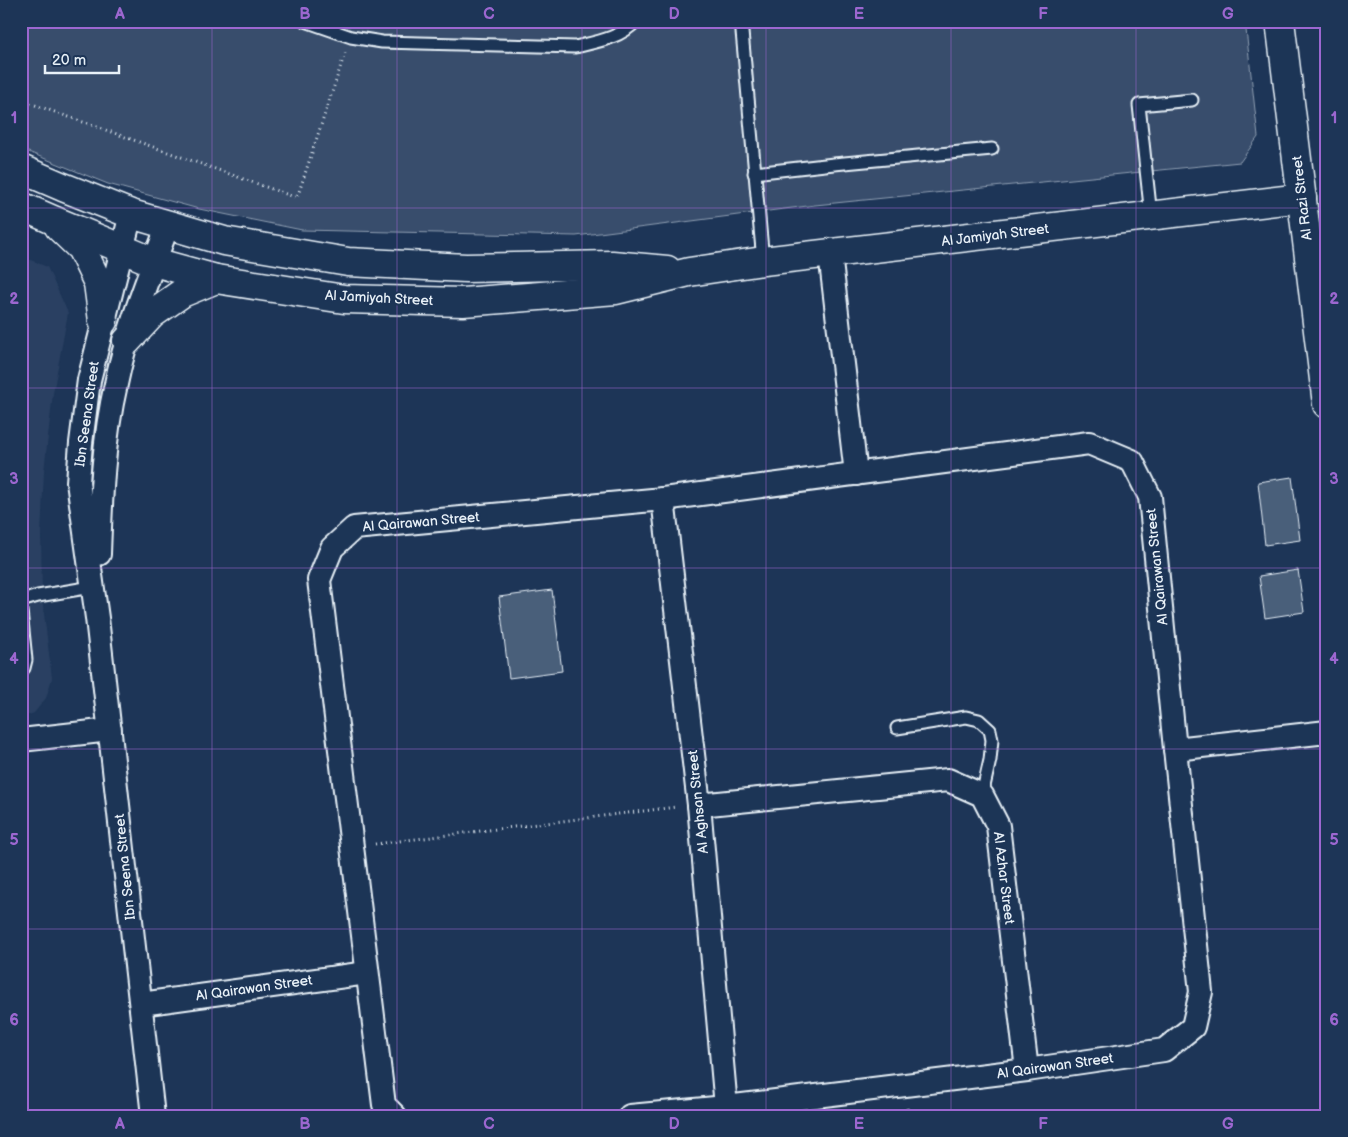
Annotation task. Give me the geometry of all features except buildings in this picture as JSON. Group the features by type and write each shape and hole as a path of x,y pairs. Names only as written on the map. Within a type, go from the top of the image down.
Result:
{"street":[{"name":"Al Razi Street","path":"1280,21 1327,404"},
{"name":"Al Jamiyah Street","path":"21,169 131,214 224,241 348,262 466,268 612,265 688,272"},
{"name":"Al Jamiyah Street","path":"21,206 154,262 216,279 344,299 463,302 616,290 688,272 763,261 1302,198"},
{"name":"Ibn Seena Street","path":"131,214 89,380 78,482 97,618 154,1116"},
{"path":"53,220 81,248 98,283 103,321"},
{"name":"Ibn Seena Street","path":"97,618 101,481 112,400 126,341 168,225"},
{"path":"830,254 856,474"},
{"path":"126,341 152,314 182,294 216,279"},
{"name":"Al Qairawan Street","path":"395,1116 384,1105 319,580 332,548 354,528 663,499 1089,443 1132,461 1150,497 1174,749 1201,992 1193,1027 1164,1050 1028,1070 726,1107 630,1116"},
{"name":"Al Aghsan Street","path":"663,499 699,804 726,1107"},
{"path":"21,740 110,730"},
{"path":"1174,749 1327,732"},
{"path":"699,804 948,780 982,794"},
{"name":"Al Azhar Street","path":"982,794 998,826 1028,1070"},
{"name":"Al Qairawan Street","path":"141,1004 367,972"}],"lane":[{"path":"305,21 351,37 382,42 575,47 603,40 628,30 636,21"},
{"path":"741,21 763,261"},
{"path":"1150,216 1139,106 1192,100"},
{"path":"754,173 992,149"},
{"path":"21,601 38,596 92,587"},
{"path":"21,610 26,660 24,668 21,670"},
{"path":"897,728 966,717 979,720 990,730 992,740 990,760 982,794"}],"path":[{"path":"21,100 296,198 351,37"},
{"path":"352,847 699,804"}],"shaded area":[{"path":"21,21 1245,21 1258,137 1240,162 815,205 576,236 302,230 199,209 108,184 21,149"},
{"path":"21,256 47,267 68,313 53,393 44,471 41,534 42,598 52,678 46,698 34,713 21,718"}]}
